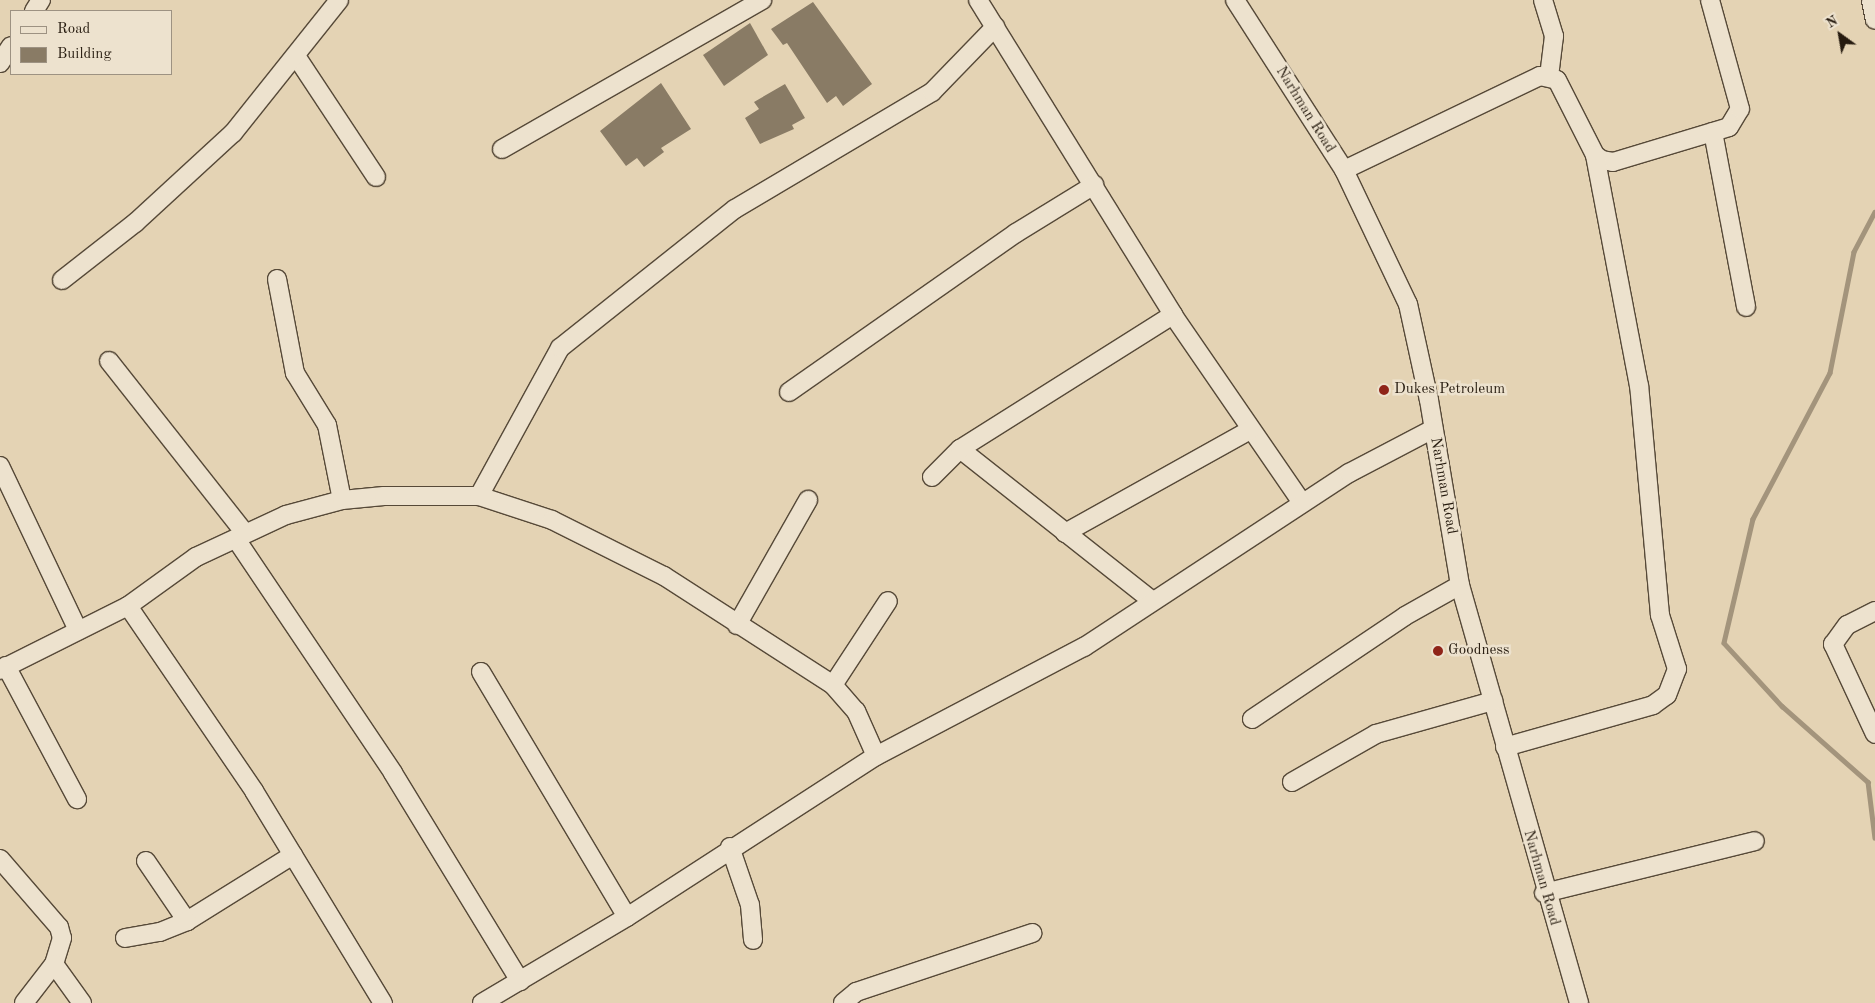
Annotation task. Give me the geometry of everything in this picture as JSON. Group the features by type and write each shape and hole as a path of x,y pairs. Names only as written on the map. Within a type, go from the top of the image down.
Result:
{"street":[{"path":"62,280 134,223 233,133 296,56 311,30 339,0"},
{"path":"502,149 762,0"},
{"path":"978,0 1173,315 1250,430 1302,503"},
{"name":"Narhman Road","path":"1235,0 1344,170 1408,304 1433,429 1460,585 1544,893 1579,1003"},
{"path":"1543,0 1554,36 1549,75"},
{"path":"1595,155 1613,162 1729,127 1740,109 1710,0"},
{"path":"1871,0 1875,20"},
{"path":"479,496 560,348 734,209 932,92 995,27"},
{"path":"0,63 10,48"},
{"path":"296,56 376,177"},
{"path":"1344,170 1540,76 1549,75 1557,80 1595,155 1639,386 1660,615 1677,669 1667,695 1653,705 1505,747"},
{"path":"1713,132 1746,307"},
{"path":"789,392 1016,233 1094,185"},
{"path":"277,279 295,373 327,426 342,500"},
{"path":"932,477 960,450 1173,315"},
{"path":"109,361 240,536 392,773 520,981"},
{"path":"482,1003 627,917 730,847 876,756 1068,656 1302,503 1433,429"},
{"path":"1064,533 1250,430"},
{"path":"960,450 1151,600"},
{"path":"0,466 78,630"},
{"path":"77,799 3,668 128,606 158,581 240,536 286,515 342,500 428,493 479,496 568,528 664,576 737,625 833,685 856,711 876,756"},
{"path":"737,625 808,500"},
{"path":"1252,719 1388,627 1460,585"},
{"path":"833,685 888,602"},
{"path":"128,606 292,855 383,1003"},
{"path":"1875,611 1847,624 1833,644 1875,734"},
{"path":"481,672 627,917"},
{"path":"1292,782 1376,734 1493,701"},
{"path":"1544,893 1755,841"},
{"path":"730,847 750,905 753,940"},
{"path":"126,938 160,932 187,921 292,855"},
{"path":"0,859 60,927 62,938 54,964 24,1003"},
{"path":"146,862 187,921"},
{"path":"843,1003 856,992 1032,933"},
{"path":"54,964 82,1003"}],"building":[{"path":"813,2 872,84 843,106 836,96 827,103 787,43 783,45 771,29"},
{"path":"750,23 768,55 724,86 703,55"},
{"path":"661,83 691,129 661,148 664,152 644,167 637,158 626,166 600,131"},
{"path":"785,84 805,118 792,125 794,129 760,144 745,118 759,109 754,102"}],"waterway":[{"path":"1875,212 1854,252 1830,373 1753,519 1724,643 1782,706 1868,782 1875,838"}],"place":[{"name":"Dukes Petroleum","path":"1384,390"},
{"name":"Goodness","path":"1438,651"}]}
